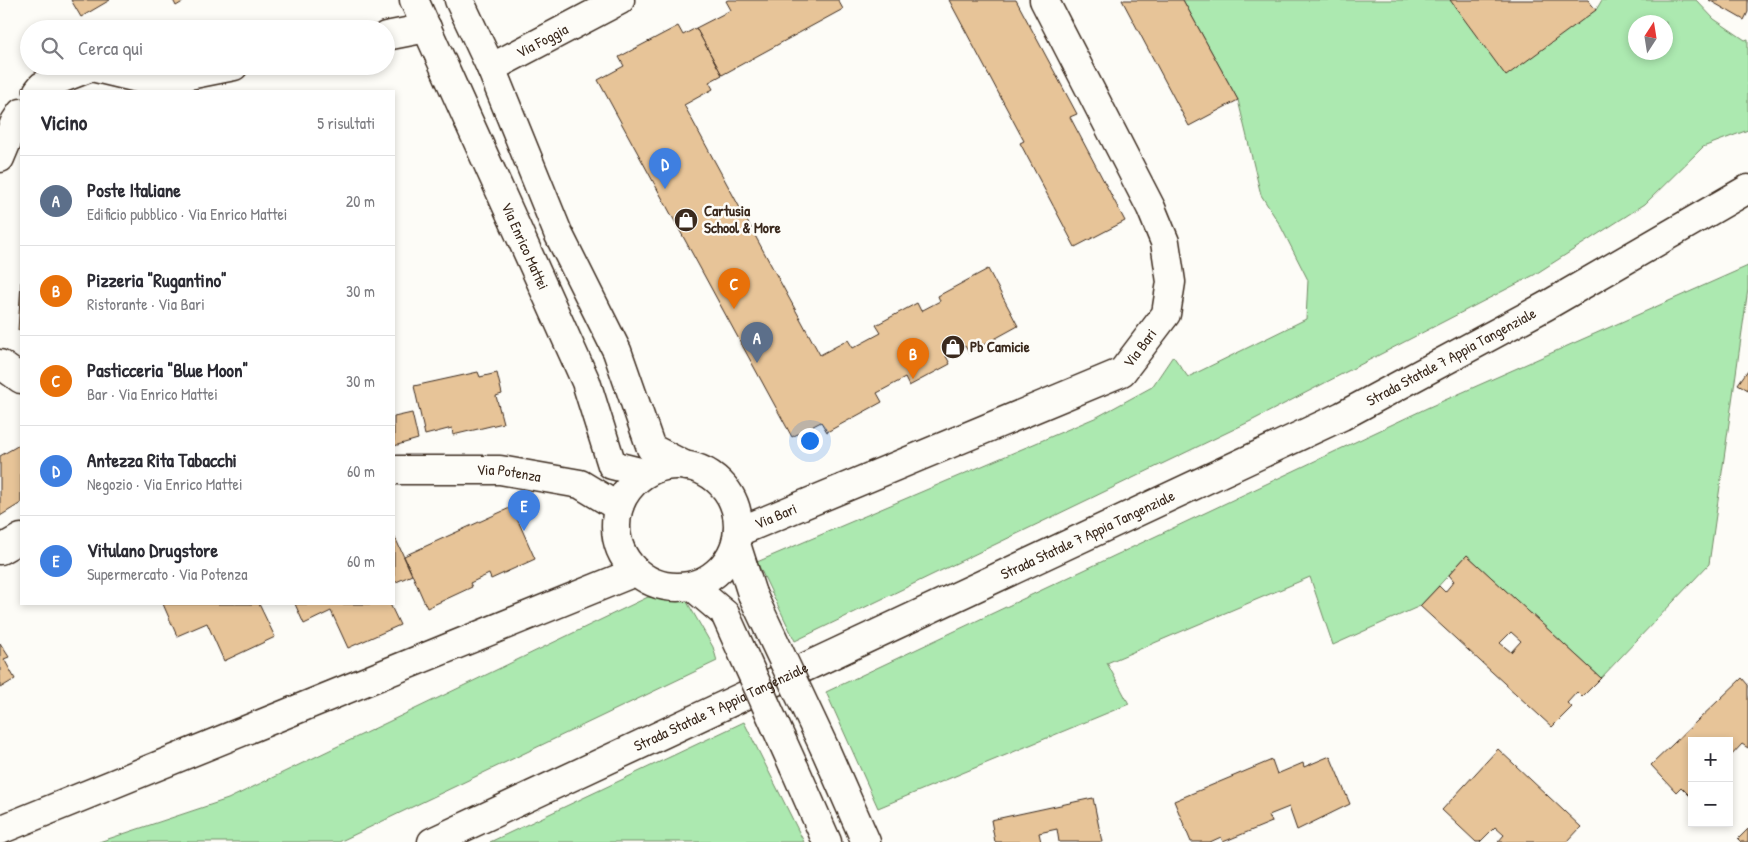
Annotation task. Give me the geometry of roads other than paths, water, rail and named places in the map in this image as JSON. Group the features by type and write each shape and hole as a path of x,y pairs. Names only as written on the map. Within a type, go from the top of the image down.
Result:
{"main road":[{"name":"Via Enrico Mattei","path":"414,0 586,382 612,465 644,473"},
{"path":"459,0 491,68 558,233 617,351 650,448 686,466"},
{"name":"Via Foggia","path":"491,68 620,0"},
{"name":"Via Bari","path":"737,538 1122,372 1166,314 1170,282 1164,242 1151,208 1044,0"},
{"path":"395,34 426,28"},
{"path":"39,90 42,86 70,75"},
{"path":"125,75 154,82 189,75"},
{"path":"0,158 14,122 20,114"},
{"name":"Strada Statale 7 Appia Tangenziale","path":"432,842 1342,416 1546,306 1739,195"},
{"path":"0,364 20,378"},
{"path":"664,466 695,467 707,472 724,486 734,502 739,523 737,538 725,565 709,579 692,586 672,588 653,583 635,572 619,549 618,507 628,488 644,473 664,466"},
{"name":"Via Potenza","path":"395,470 500,470 580,484 618,507"},
{"path":"737,538 752,594 825,749 866,842"},
{"path":"0,550 20,539"},
{"path":"0,830 635,572"},
{"path":"692,586 725,614 827,842"}],"place":[{"name":"Antezza Rita Tabacchi","path":"665,189"},
{"name":"Cartusia School & More","path":"686,220"},
{"name":"Pasticceria \"Blue Moon\"","path":"734,309"},
{"name":"Pb Camicie","path":"953,347"},
{"name":"Poste Italiane","path":"757,363"},
{"name":"Pizzeria \"Rugantino\"","path":"913,379"},
{"name":"Vitulano Drugstore","path":"524,531"}]}
